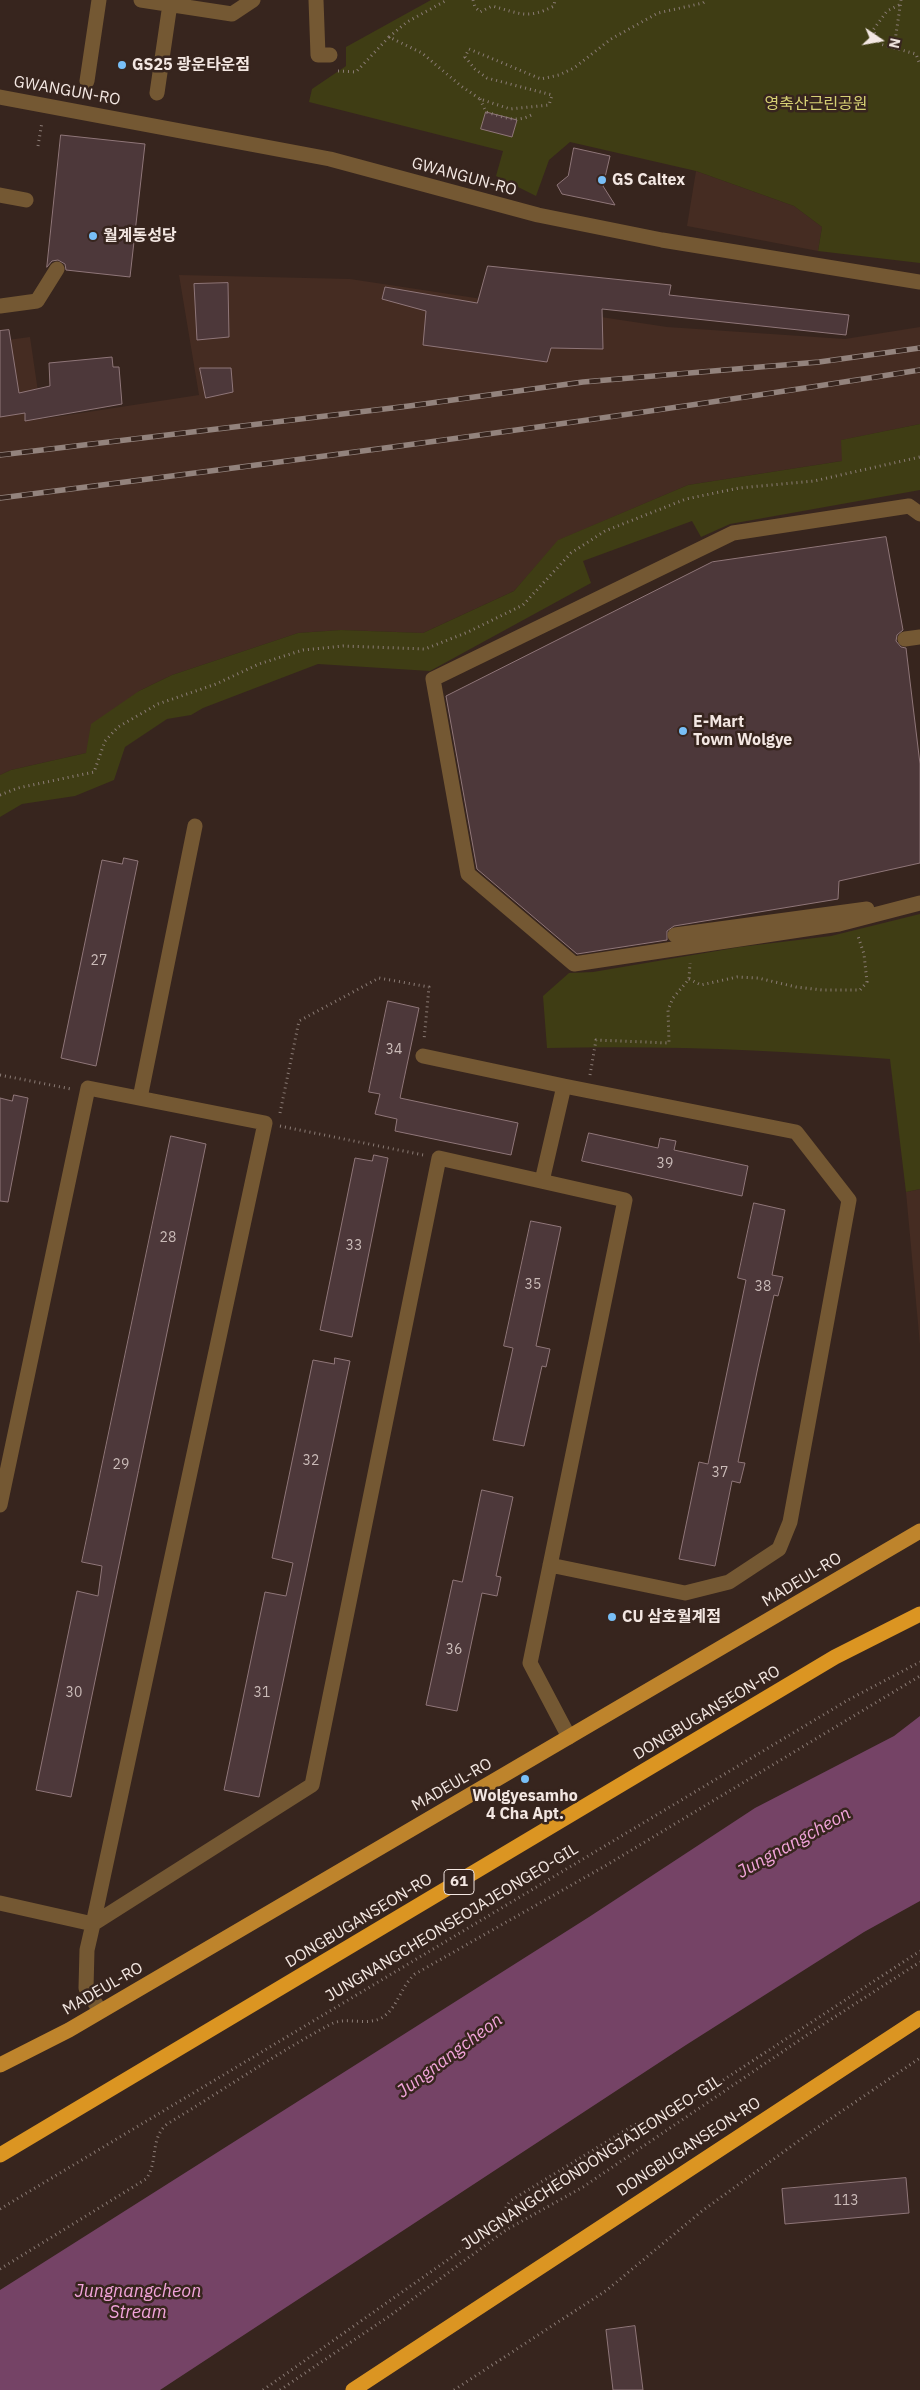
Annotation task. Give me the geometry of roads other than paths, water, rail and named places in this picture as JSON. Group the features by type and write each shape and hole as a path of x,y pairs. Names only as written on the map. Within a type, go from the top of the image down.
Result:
{"highway":[{"name":"DONGBUGANSEON-RO","path":"0,2156 835,1657 920,1614"},
{"name":"DONGBUGANSEON-RO","path":"353,2390 920,2018"}],"main road":[{"name":"MADEUL-RO","path":"0,2065 69,2030 920,1531"}],"street":[{"path":"87,81 99,0"},
{"path":"141,0 232,14 253,0"},
{"path":"316,0 324,55"},
{"path":"157,92 170,4"},
{"name":"GWANGUN-RO","path":"0,98 330,159 538,215 672,242 920,282"},
{"path":"0,195 26,200"},
{"path":"0,306 42,305 57,269"},
{"path":"920,514 909,506 733,533 433,679 468,874 574,964 839,924 920,902"},
{"path":"140,1098 195,826"},
{"path":"675,936 920,902"},
{"path":"423,1056 796,1132 849,1200 790,1522 778,1549 729,1582 685,1593 550,1565"},
{"path":"542,1181 564,1086"},
{"path":"0,1505 88,1088 271,1124 87,1950 86,1988 100,2011"},
{"path":"0,1903 93,1924 312,1786 439,1158 625,1200 530,1663 569,1737"}],"water":[{"name":"Jungnangcheon Stream","path":"920,1716 920,1901 864,1932 686,2045 160,2390 0,2390 0,2290 589,1917 755,1808 894,1736"}],"railway":[{"path":"0,455 409,406 583,382 819,362 920,348"},
{"path":"0,498 575,422 920,370"}],"place":[{"name":"GS25 광운타운점","path":"122,65"},
{"name":"GS Caltex","path":"602,180"},
{"name":"월계동성당","path":"93,236"},
{"name":"E-Mart Town Wolgye","path":"683,731"},
{"name":"CU 삼호월계점","path":"612,1617"},
{"name":"Wolgyesamho 4 Cha Apt.","path":"525,1779"}],"park label":[{"name":"영축산근린공원","path":"816,104"}],"water label":[{"name":"Jungnangcheon","path":"794,1843"},
{"name":"Jungnangcheon","path":"450,2056"}]}
